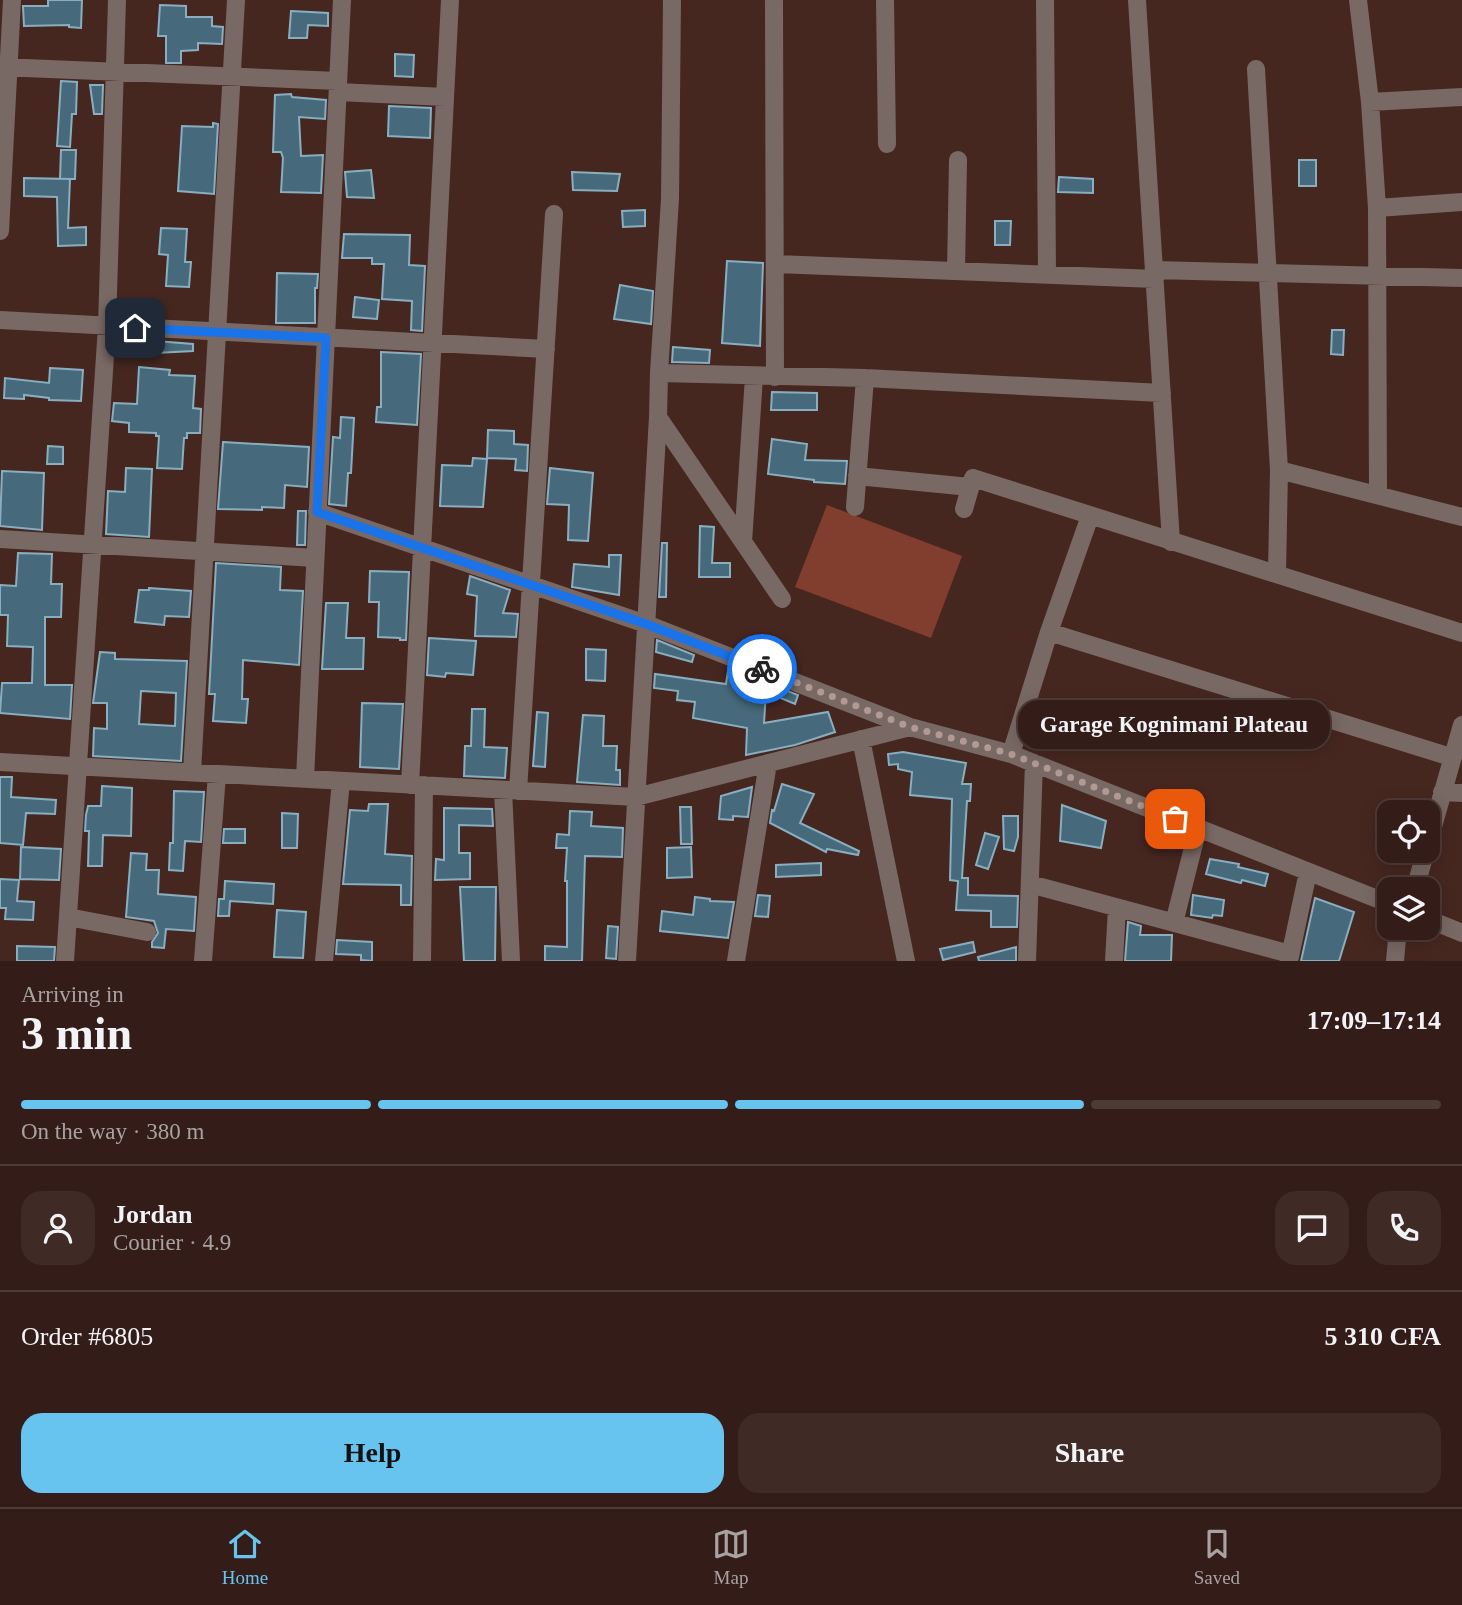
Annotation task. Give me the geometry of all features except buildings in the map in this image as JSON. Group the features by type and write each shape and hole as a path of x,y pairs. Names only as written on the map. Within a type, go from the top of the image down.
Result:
{"street":[{"path":"0,231 4,67 12,0"},
{"path":"65,961 107,326 117,0"},
{"path":"192,772 236,0"},
{"path":"304,779 342,0"},
{"path":"422,961 417,785 422,548 450,0"},
{"path":"627,961 670,199 672,0"},
{"path":"774,0 775,377"},
{"path":"885,0 887,144"},
{"path":"1045,0 1047,275"},
{"path":"1137,0 1171,542"},
{"path":"1358,0 1370,102 1377,208 1378,495"},
{"path":"4,67 233,77 445,97"},
{"path":"1255,69 1279,470 1277,574"},
{"path":"1370,102 1462,97"},
{"path":"957,271 958,160"},
{"path":"1377,208 1462,202"},
{"path":"511,961 511,790 531,585 554,214"},
{"path":"776,264 1047,275 1267,273 1462,278"},
{"path":"0,320 546,349"},
{"path":"659,373 865,378 1162,393"},
{"path":"743,542 754,377"},
{"path":"855,507 865,378"},
{"path":"658,417 782,599"},
{"path":"1279,470 1462,517"},
{"path":"857,476 970,487"},
{"path":"964,509 973,478 1462,633"},
{"path":"317,512 646,624 910,727 1011,754 1377,899"},
{"path":"1011,754 1049,632 1090,516"},
{"path":"0,539 315,558"},
{"path":"1049,632 1451,757"},
{"path":"1440,802 1462,725"},
{"path":"0,762 636,797 910,727"},
{"path":"861,740 906,961"},
{"path":"1027,961 1034,763"},
{"path":"736,961 768,764"},
{"path":"203,961 217,774"},
{"path":"324,961 341,781"},
{"path":"1443,792 1462,793"},
{"path":"1174,923 1198,828"},
{"path":"1030,884 1290,957 1308,872"},
{"path":"1114,961 1116,908"},
{"path":"68,917 147,932"},
{"path":"1440,924 1462,933"},
{"path":"1395,961 1397,940"}],"shaded area":[{"path":"827,505 962,556 931,638 795,587"}],"way so far":[{"path":"762,669 910,727 1011,754 1175,819"}],"place":[{"name":"Garage Kognimani Plateau","path":"1175,819"}],"route":[{"path":"135,328 326,338 317,512 646,624 762,669"}]}
